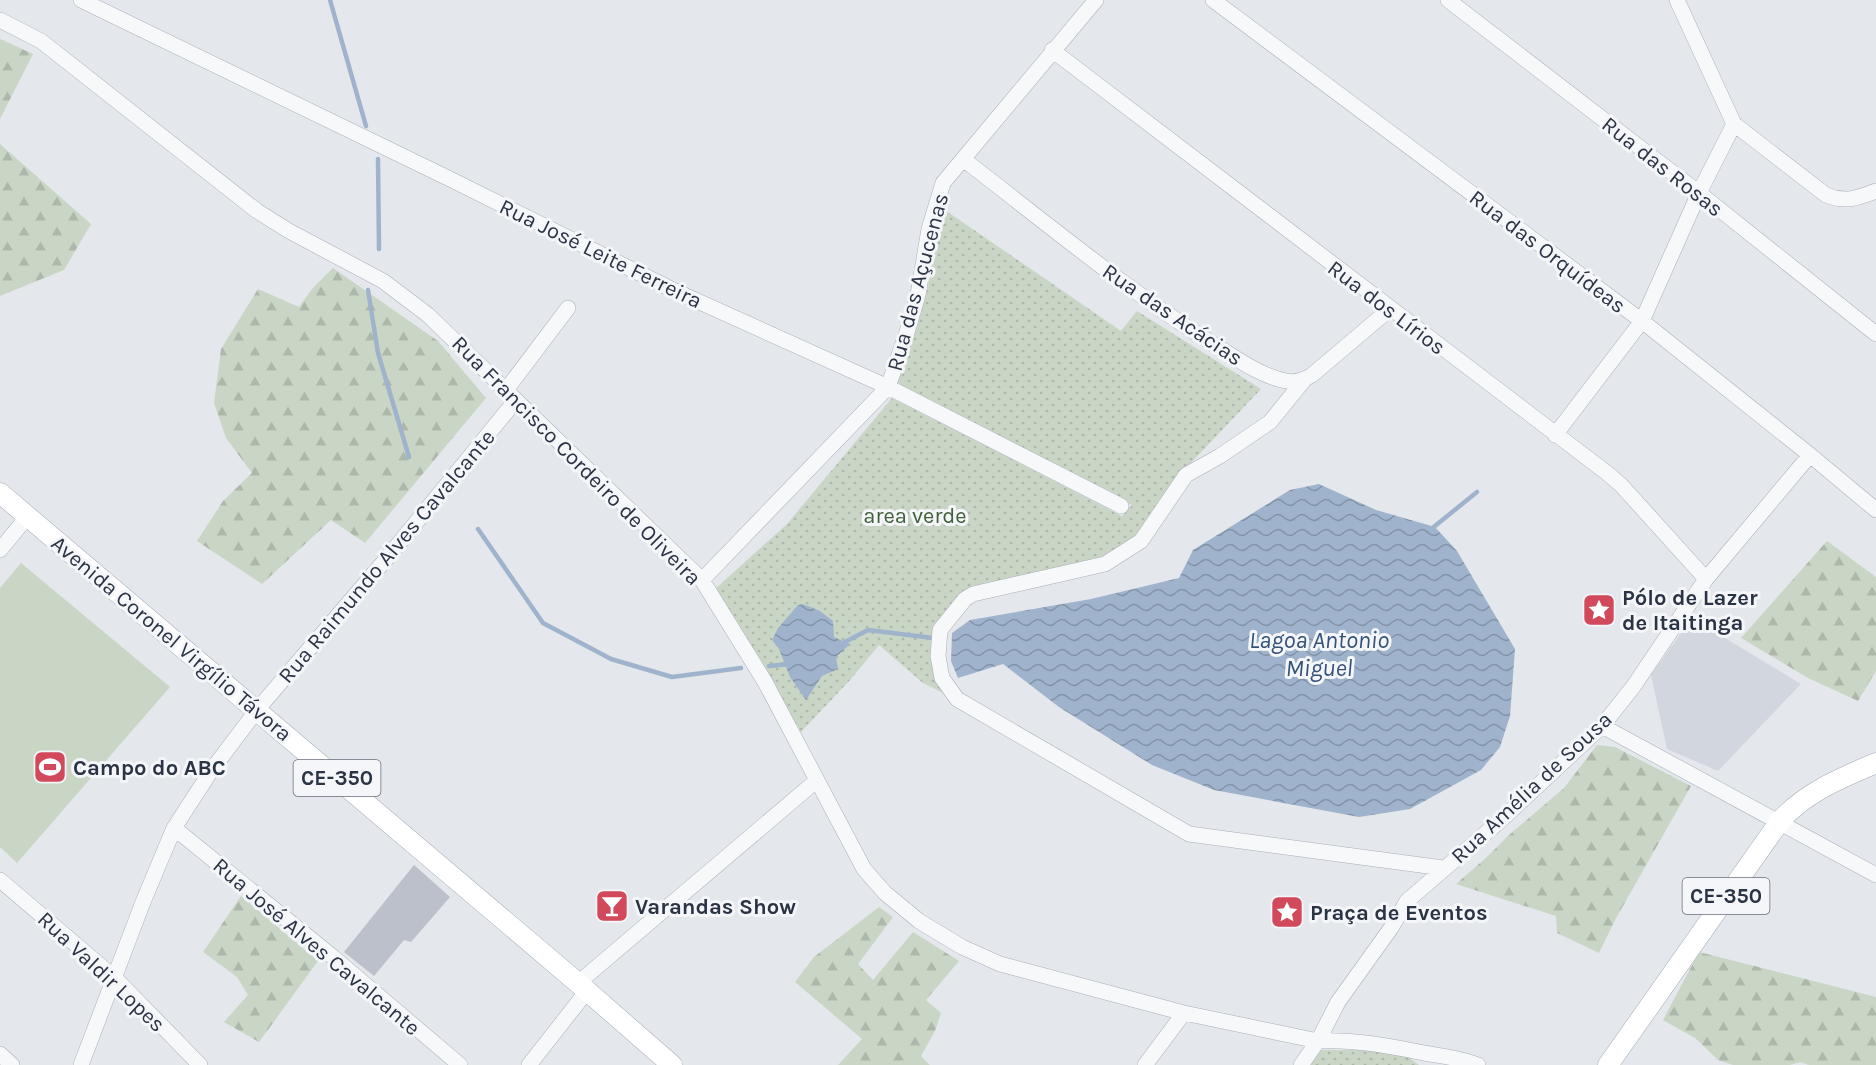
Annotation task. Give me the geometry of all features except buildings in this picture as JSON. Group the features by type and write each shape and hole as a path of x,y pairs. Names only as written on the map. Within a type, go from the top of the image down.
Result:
{"main road":[{"name":"Avenida Coronel Virgílio Távora","path":"0,493 672,1065"},
{"name":"CE-350","path":"1608,1065 1790,809 1827,784 1876,764"}],"street":[{"name":"Rua José Leite Ferreira","path":"81,0 673,290 888,387 1121,506"},
{"name":"Rua das Açucenas","path":"702,580 888,387 918,295 925,250 943,183 1096,0"},
{"name":"Rua das Orquídeas","path":"1214,0 1642,321 1876,510"},
{"name":"Rua das Rosas","path":"1448,0 1699,193 1876,334"},
{"path":"1677,0 1734,124 1826,195 1836,199 1853,200 1876,191"},
{"name":"Rua Francisco Cordeiro de Oliveira","path":"0,20 42,41 257,211 402,294 428,315 702,580 765,682 864,869 885,893 919,921 962,947 1000,964 1184,1013 1318,1041 1378,1044 1478,1065"},
{"name":"Rua dos Lírios","path":"1052,50 1621,485 1706,579"},
{"path":"1555,435 1642,321 1699,193 1734,124"},
{"name":"Rua das Acácias","path":"963,159 1166,315 1247,365 1271,377 1288,382 1305,380"},
{"name":"Rua Raimundo Alves Cavalcante","path":"81,1065 143,902 174,828 211,771 257,710 387,558 511,395 568,308"},
{"path":"1390,309 1305,380 1270,422 1220,456 1186,475 1141,541 1105,564 973,594 965,599 940,630 938,656 942,678 957,699 1189,834 1443,868"},
{"name":"Rua Amélia de Sousa","path":"1301,1065 1318,1041 1338,1002 1391,928 1407,901 1501,820 1602,726 1633,687 1706,579 1810,455"},
{"path":"0,550 28,516"},
{"path":"1602,726 1876,874"},
{"path":"530,1065 583,987 816,781"},
{"name":"Rua José Alves Cavalcante","path":"174,828 333,957 460,1065"},
{"name":"Rua Valdir Lopes","path":"0,880 115,978 200,1065"},
{"path":"1145,1065 1184,1013"},
{"path":"0,1054 12,1065"}],"shaded area":[{"path":"1692,618 1801,684 1718,771 1667,749 1651,675"}],"green space":[{"path":"0,39 33,54 0,119"},
{"path":"0,144 91,224 64,270 0,296"},
{"name":"area verde","path":"942,208 1121,331 1137,311 1261,389 1188,466 1139,534 1109,555 1013,579 934,625 947,695 923,683 879,645 851,679 801,732 715,589 787,524 892,398 1122,516 1132,505 897,384 927,291"},
{"path":"333,268 438,341 486,398 365,543 331,520 262,584 197,541 223,501 252,473 226,438 214,403 221,349 258,289 299,307 312,289"},
{"path":"1827,541 1876,577 1876,671 1858,701 1808,678 1741,638"},
{"name":"Campo do ABC","path":"21,563 170,687 17,863 0,847 0,588"},
{"path":"1597,745 1615,747 1691,786 1615,920 1599,953 1557,933 1556,916 1456,884 1564,788"},
{"path":"241,896 318,961 259,1042 224,1022 248,995 237,977 203,952"},
{"path":"879,907 893,917 858,964 873,980 913,932 959,961 926,1000 941,1013 935,1031 921,1056 930,1065 838,1065 862,1039 795,982 814,957"},
{"path":"1699,952 1876,997 1876,1065 1809,1065 1800,1062 1790,1065 1733,1065 1718,1060 1695,1038 1663,1020"},
{"path":"1318,1050 1370,1050 1403,1053 1419,1065 1308,1065"}],"water":[{"name":"Lagoa Antonio Miguel","path":"1319,484 1376,510 1435,527 1457,551 1515,649 1510,716 1500,747 1481,770 1410,809 1359,817 1214,790 1152,765 1059,707 1003,664 958,678 951,661 952,633 970,620 1091,599 1179,578 1193,550 1290,490"},
{"path":"803,604 820,611 833,621 834,637 850,644 836,657 838,669 822,676 806,700 790,677 779,649 772,640 778,628 798,605"}],"waterway":[{"path":"330,0 366,126"},
{"path":"378,159 379,249"},
{"path":"368,290 378,353 409,457"},
{"path":"1430,530 1477,492"},
{"path":"478,529 543,623 611,659 672,677 741,668"},
{"path":"841,644 868,630 933,638"},
{"path":"769,666 790,664"}],"place":[{"name":"Pólo de Lazer de Itaitinga","path":"1599,610"},
{"name":"Campo do ABC","path":"50,767"},
{"name":"Varandas Show","path":"612,906"},
{"name":"Praça de Eventos","path":"1287,912"}]}
